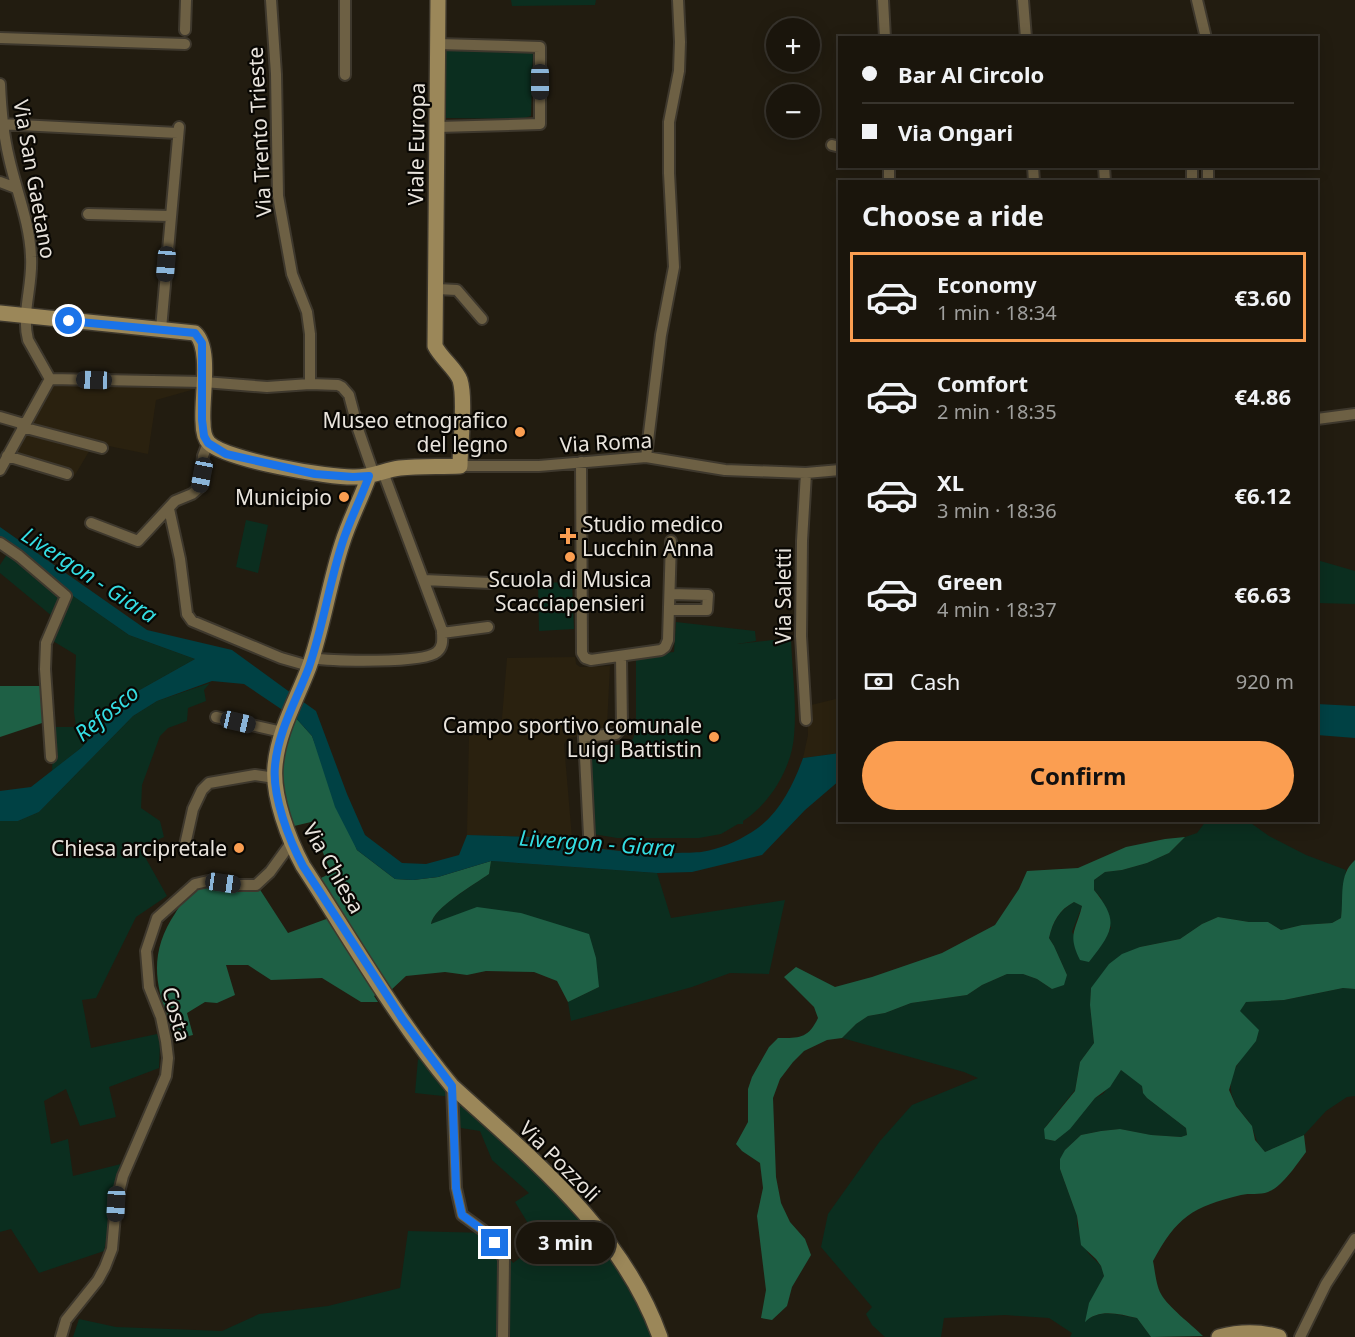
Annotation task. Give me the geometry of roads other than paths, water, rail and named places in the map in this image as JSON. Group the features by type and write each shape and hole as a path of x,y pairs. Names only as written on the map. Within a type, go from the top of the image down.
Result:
{"main road":[{"name":"Viale Europa","path":"438,0 435,346 439,355 460,379 462,409 460,465"},
{"path":"0,313 190,332 197,335 202,343 204,382 202,420 204,436 208,443"},
{"name":"Via Roma","path":"208,443 226,454 315,474 353,477 400,468 460,465"},
{"name":"Via Chiesa","path":"376,474 342,542 310,662 282,732 274,767 275,778 282,814 291,843 303,866 403,1020 452,1086"},
{"name":"Via Pozzoli","path":"452,1086 561,1186 610,1245 648,1306 660,1337"},
{"path":"1219,1337 1247,1333 1279,1337"}],"street":[{"path":"185,30 186,0"},
{"name":"Via Trento Trieste","path":"271,0 276,74 278,196 291,274 307,312 310,334 310,384"},
{"path":"345,0 345,75"},
{"path":"646,457 661,335 674,267 669,122 679,71 678,0"},
{"path":"883,0 885,36"},
{"path":"1023,0 1026,36"},
{"path":"1197,0 1206,36"},
{"path":"0,38 185,44"},
{"path":"438,44 540,47 540,124 438,127"},
{"name":"Via San Gaetano","path":"0,84 1,124 25,219 31,256 31,281 26,316 28,340 50,379"},
{"path":"1,124 178,130 161,329"},
{"path":"0,182 16,188"},
{"path":"88,214 170,216"},
{"path":"437,289 457,290 482,319"},
{"path":"0,470 50,379 204,382 267,387 338,385 349,395 358,429 376,474 424,580 442,633 443,643 439,651 431,656 417,658 310,662 281,658 192,621 187,614 180,559 169,509"},
{"path":"1318,418 1355,414"},
{"path":"0,417 102,448"},
{"path":"91,523 138,541 175,501 192,494 200,487 203,456 208,443"},
{"path":"7,456 67,474"},
{"name":"Via Roma","path":"460,465 539,466 646,457 726,470 806,473 838,470"},
{"path":"581,462 582,653 585,658 591,660 665,648 668,640 670,610 671,541"},
{"name":"Via Saletti","path":"806,473 802,541 801,636 806,720"},
{"path":"0,543 66,596 46,644 45,669 51,758"},
{"path":"424,580 490,583"},
{"path":"670,594 708,595 707,610 670,610"},
{"path":"442,633 488,627"},
{"path":"589,835 585,737 616,734 622,727 621,656"},
{"path":"216,717 282,732"},
{"path":"184,845 193,809 202,790 209,783 255,775 275,778"},
{"name":"Costa","path":"61,1337 66,1320 98,1280 112,1249 116,1204 123,1176 166,1076 168,1058 166,1041 161,1017 149,987 146,951 157,918 195,884 208,880 238,885 256,885 270,872 291,843"},
{"path":"452,1086 456,1188 462,1215 484,1231 495,1243 504,1259 502,1337"},
{"path":"1300,1337 1326,1284 1355,1239"}],"water":[{"path":"0,527 147,630 232,650 291,693 284,711 244,684 212,681 157,701 133,716 39,812 18,821 0,821 0,791 31,787 81,748 129,696 195,659 129,635 0,545"},
{"path":"302,701 316,711 365,835 402,863 426,864 459,855 467,835 572,838 592,847 632,852 708,851 740,839 770,818 784,800 803,758 838,753 838,782 805,810 762,855 692,872 657,873 491,861 438,877 413,880 395,879 357,850 335,807 312,736 295,717"},
{"path":"1318,704 1355,706 1355,738 1318,735"}],"place":[{"name":"Museo etnografico del legno","path":"520,432"},
{"name":"Municipio","path":"344,497"},
{"name":"Studio medico Lucchin Anna","path":"568,536"},
{"name":"Scuola di Musica Scacciapensieri","path":"570,557"},
{"name":"Campo sportivo comunale Luigi Battistin","path":"714,737"},
{"name":"Chiesa arcipretale","path":"239,848"}],"water label":[{"name":"Livergon - Giara","path":"90,574"},
{"name":"Refosco","path":"106,712"},
{"name":"Livergon - Giara","path":"597,842"}]}
